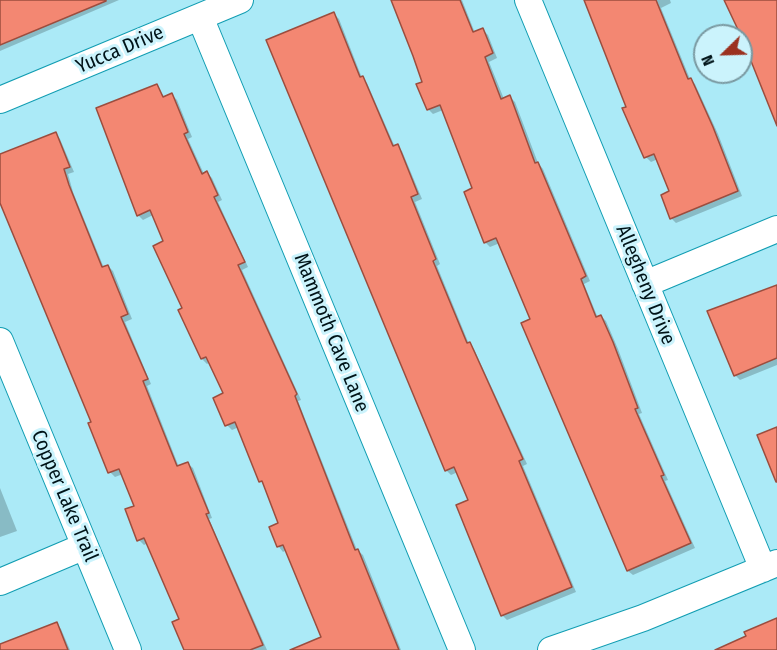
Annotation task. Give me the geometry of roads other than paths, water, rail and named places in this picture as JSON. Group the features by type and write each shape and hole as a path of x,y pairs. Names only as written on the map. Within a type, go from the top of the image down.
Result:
{"street":[{"name":"Yucca Drive","path":"0,100 240,0"},
{"name":"Allegheny Drive","path":"528,0 645,284 770,566"},
{"name":"Mammoth Cave Lane","path":"200,17 462,650"},
{"path":"645,284 777,229"},
{"name":"Copper Lake Trail","path":"0,341 128,650"},
{"path":"0,582 85,546"},
{"path":"551,650 643,618 770,566"}]}
